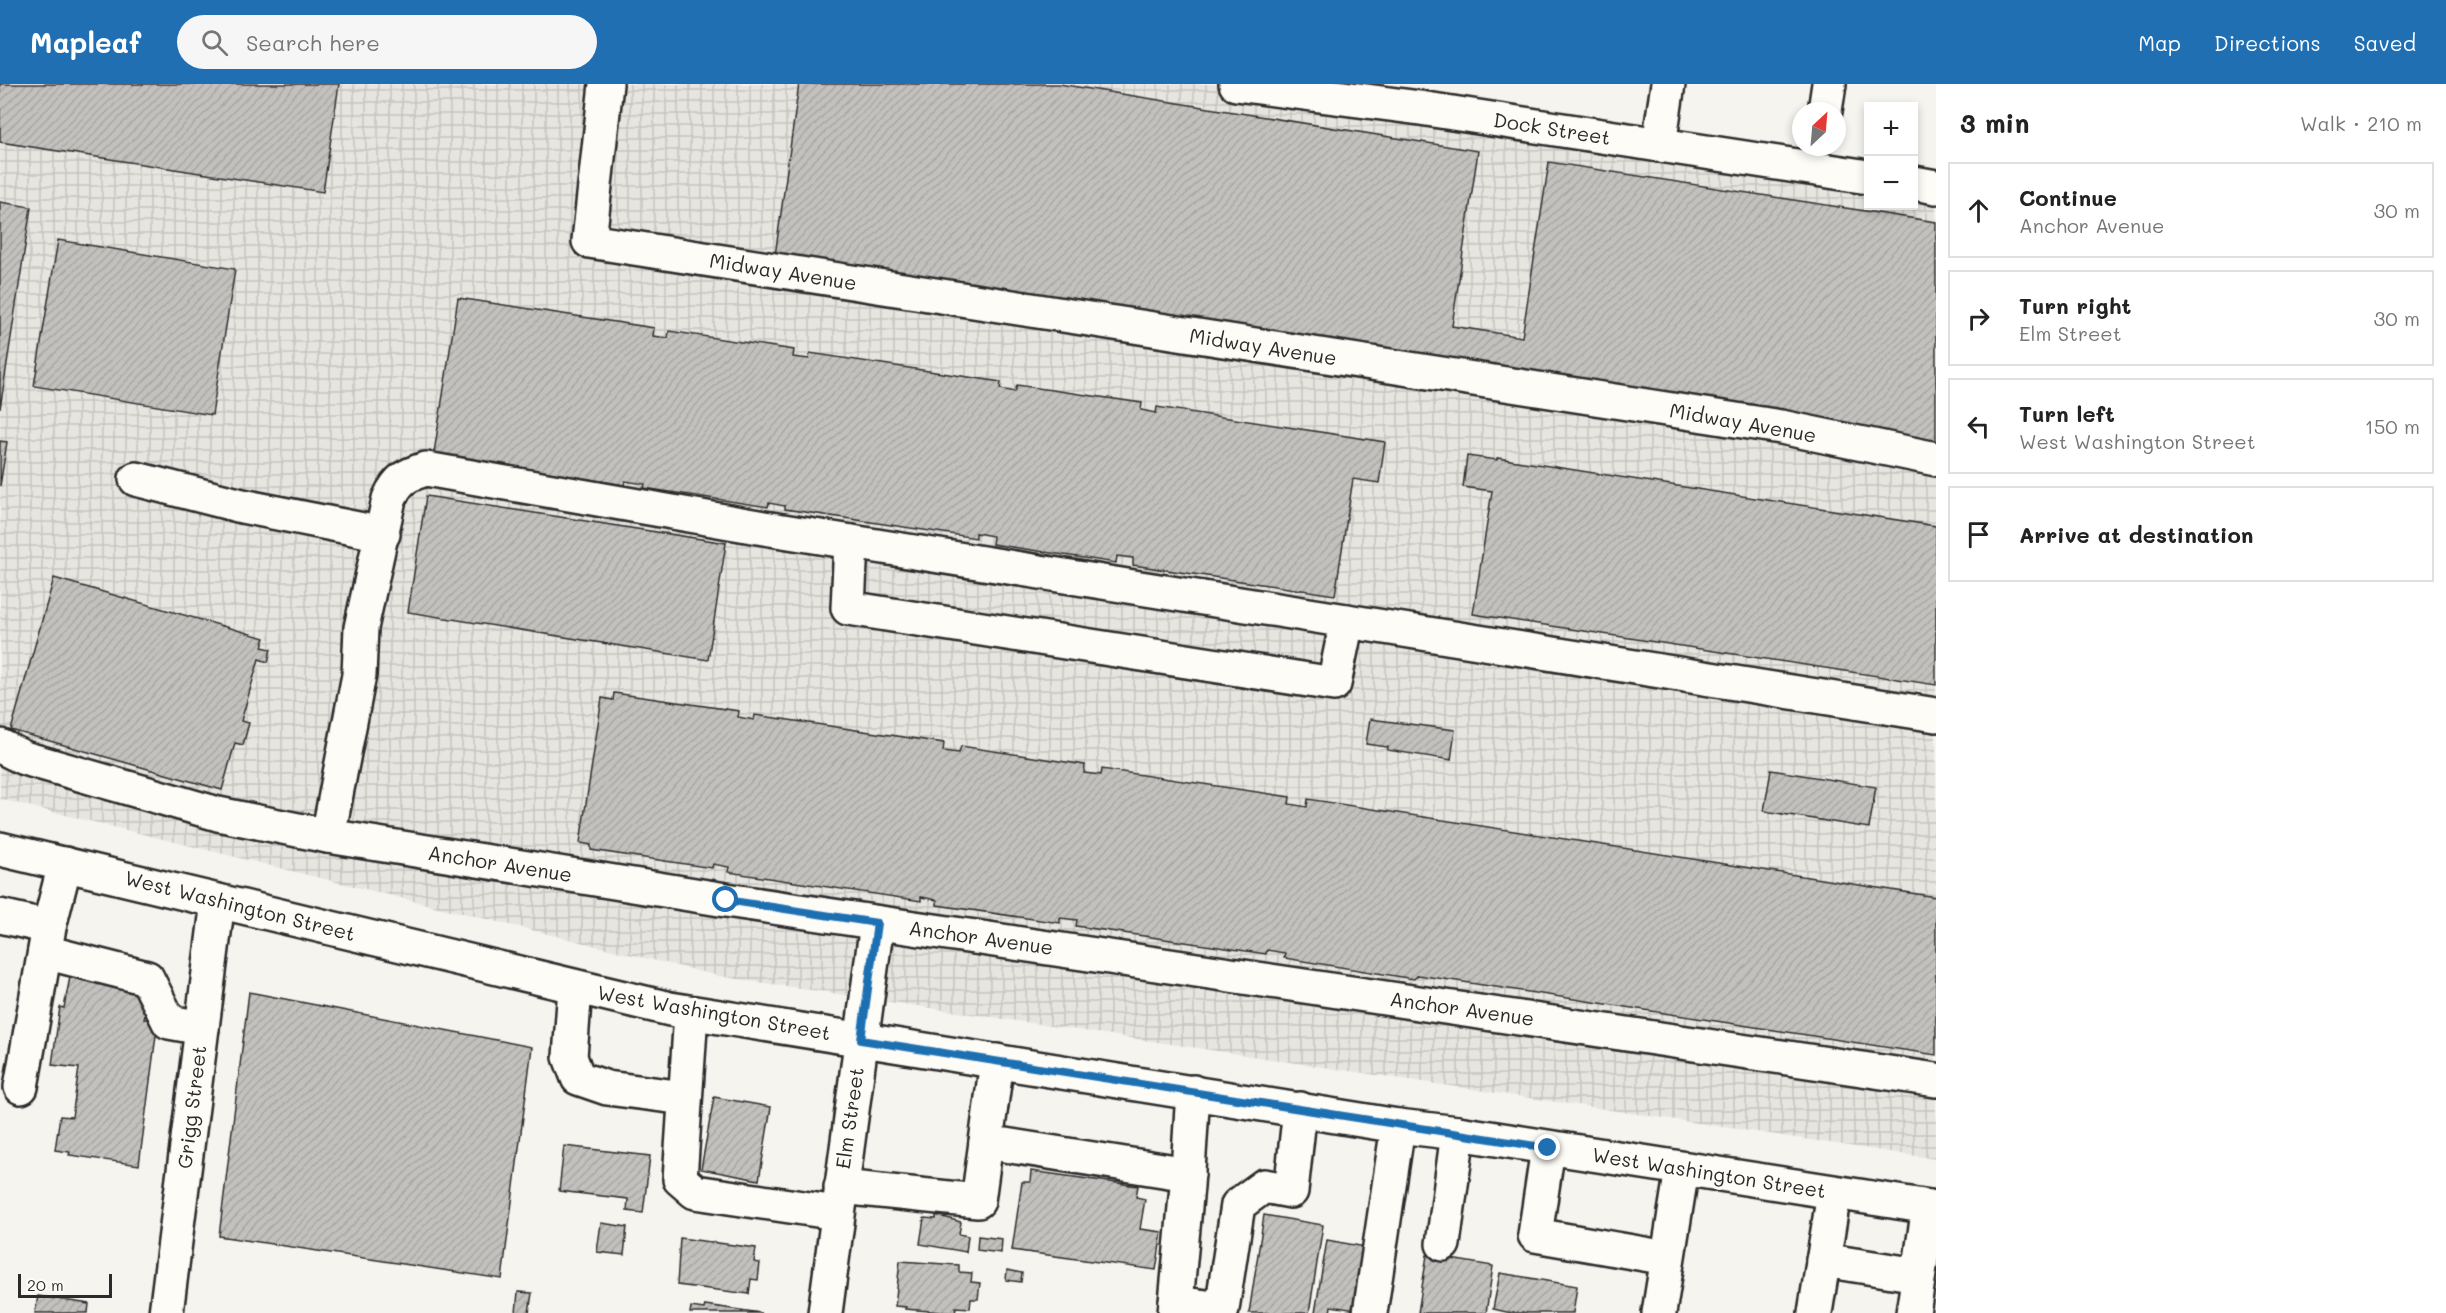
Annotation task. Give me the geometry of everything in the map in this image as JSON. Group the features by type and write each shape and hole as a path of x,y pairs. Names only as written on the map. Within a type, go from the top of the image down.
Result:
{"street":[{"name":"Midway Avenue","path":"606,84 589,241 1781,427 1936,459"},
{"name":"Dock Street","path":"1236,84 1420,108 1659,145 1819,158 1864,175"},
{"path":"1659,145 1668,84"},
{"path":"1826,102 1829,84"},
{"path":"1918,184 1936,187"},
{"path":"328,836 359,675 361,628 389,499 394,487 407,475 426,469 851,542 1936,715"},
{"path":"136,479 242,506 383,534"},
{"path":"851,542 848,608 1334,684 1347,621"},
{"name":"Anchor Avenue","path":"0,746 24,758 218,814 328,836 877,923 1936,1080"},
{"name":"West Washington Street","path":"0,849 691,1013 1398,1126 1458,1133 1932,1207"},
{"path":"21,1087 47,940 65,864"},
{"name":"Grigg Street","path":"166,1313 218,901"},
{"path":"0,916 47,940 147,978 169,1022 202,1028"},
{"name":"Elm Street","path":"825,1313 877,923"},
{"path":"575,987 570,1057 578,1078 607,1088 685,1098"},
{"path":"691,1013 680,1179 694,1192 839,1200 978,1201 997,1061"},
{"path":"1193,1092 1188,1174 1175,1308 1222,1309 1238,1205 1264,1186 1291,1191 1300,1109"},
{"path":"1370,1313 1398,1126"},
{"path":"1443,1244 1458,1133"},
{"path":"986,1142 1188,1174"},
{"path":"1548,1148 1535,1235 1667,1258"},
{"path":"1659,1313 1682,1169"},
{"path":"1815,1313 1834,1192"},
{"path":"1913,1313 1932,1207"},
{"path":"1823,1260 1918,1275"}],"shaded area":[{"path":"0,84 1366,84 1792,152 1792,156 1818,156 1864,163 1864,210 1918,210 1918,172 1936,175 1936,1159 718,976 0,799"}],"building":[{"path":"0,84 339,84 323,192 0,142"},
{"path":"799,84 1059,84 1478,151 1452,326 1522,337 1549,162 1936,222 1936,441 775,256"},
{"path":"0,202 31,207 0,409"},
{"path":"58,240 235,269 212,415 34,386"},
{"path":"458,298 654,328 653,336 668,338 669,331 794,350 793,357 809,359 810,353 1001,382 1000,389 1015,392 1017,385 1142,403 1141,410 1156,413 1157,407 1385,442 1379,483 1353,479 1335,595 1133,565 1133,558 1117,556 1116,563 992,544 993,536 976,533 976,538 785,509 785,506 769,503 768,507 644,488 645,484 625,481 624,485 434,453"},
{"path":"0,441 7,442 0,486"},
{"path":"1467,456 1497,460 1497,458 1936,526 1936,685 1473,614 1492,491 1463,487"},
{"path":"426,496 726,543 708,660 408,612"},
{"path":"54,578 265,638 262,647 271,649 268,662 259,659 241,721 249,723 243,745 235,743 222,790 11,730"},
{"path":"614,693 739,711 738,717 754,720 755,715 944,743 943,751 959,753 961,746 1085,765 1084,773 1101,775 1102,769 1290,797 1289,804 1307,807 1308,799 1936,897 1936,1055 1418,975 1414,979 1284,958 1285,953 1267,950 1266,954 1076,926 1077,920 1060,918 1060,923 937,905 937,900 921,897 921,901 728,872 729,867 713,864 712,868 591,850 591,845 580,843 602,698 613,700"},
{"path":"1370,719 1455,730 1451,760 1387,750 1388,747 1366,744"},
{"path":"1771,770 1876,787 1869,828 1764,811"},
{"path":"70,977 150,996 144,1019 158,1020 139,1165 69,1155 70,1152 55,1150 60,1116 72,1117 79,1068 52,1065 60,1007 64,1008"},
{"path":"249,992 532,1047 502,1279 219,1236"},
{"path":"714,1097 771,1107 759,1180 701,1169"},
{"path":"564,1146 650,1156 643,1213 627,1211 628,1199 559,1191"},
{"path":"1031,1171 1138,1186 1136,1197 1145,1199 1140,1229 1162,1232 1156,1270 1012,1250 1022,1182 1030,1182"},
{"path":"936,1215 961,1222 959,1234 968,1236 966,1252 920,1244 924,1218 936,1219"},
{"path":"1264,1215 1323,1225 1309,1313 1249,1313"},
{"path":"601,1223 627,1227 624,1255 597,1252"},
{"path":"978,1236 1002,1239 1001,1253 977,1250"},
{"path":"680,1238 756,1248 754,1262 760,1263 758,1280 751,1279 749,1294 677,1285"},
{"path":"1327,1240 1366,1247 1356,1310 1331,1306 1330,1313 1315,1313"},
{"path":"1427,1255 1493,1266 1486,1313 1418,1313"},
{"path":"900,1261 959,1265 959,1272 972,1273 971,1282 980,1283 978,1299 971,1299 970,1308 956,1307 955,1313 905,1309 906,1307 895,1306"},
{"path":"1007,1270 1022,1273 1021,1282 1006,1280"},
{"path":"1500,1273 1577,1286 1573,1313 1511,1313 1493,1309"},
{"path":"518,1292 532,1293 529,1313 516,1313"},
{"path":"38,1296 89,1304 88,1313 35,1313"},
{"path":"705,1305 761,1313 690,1313 691,1307 704,1309"}],"route":[{"path":"726,900 877,923 861,1040 1548,1148"}]}
